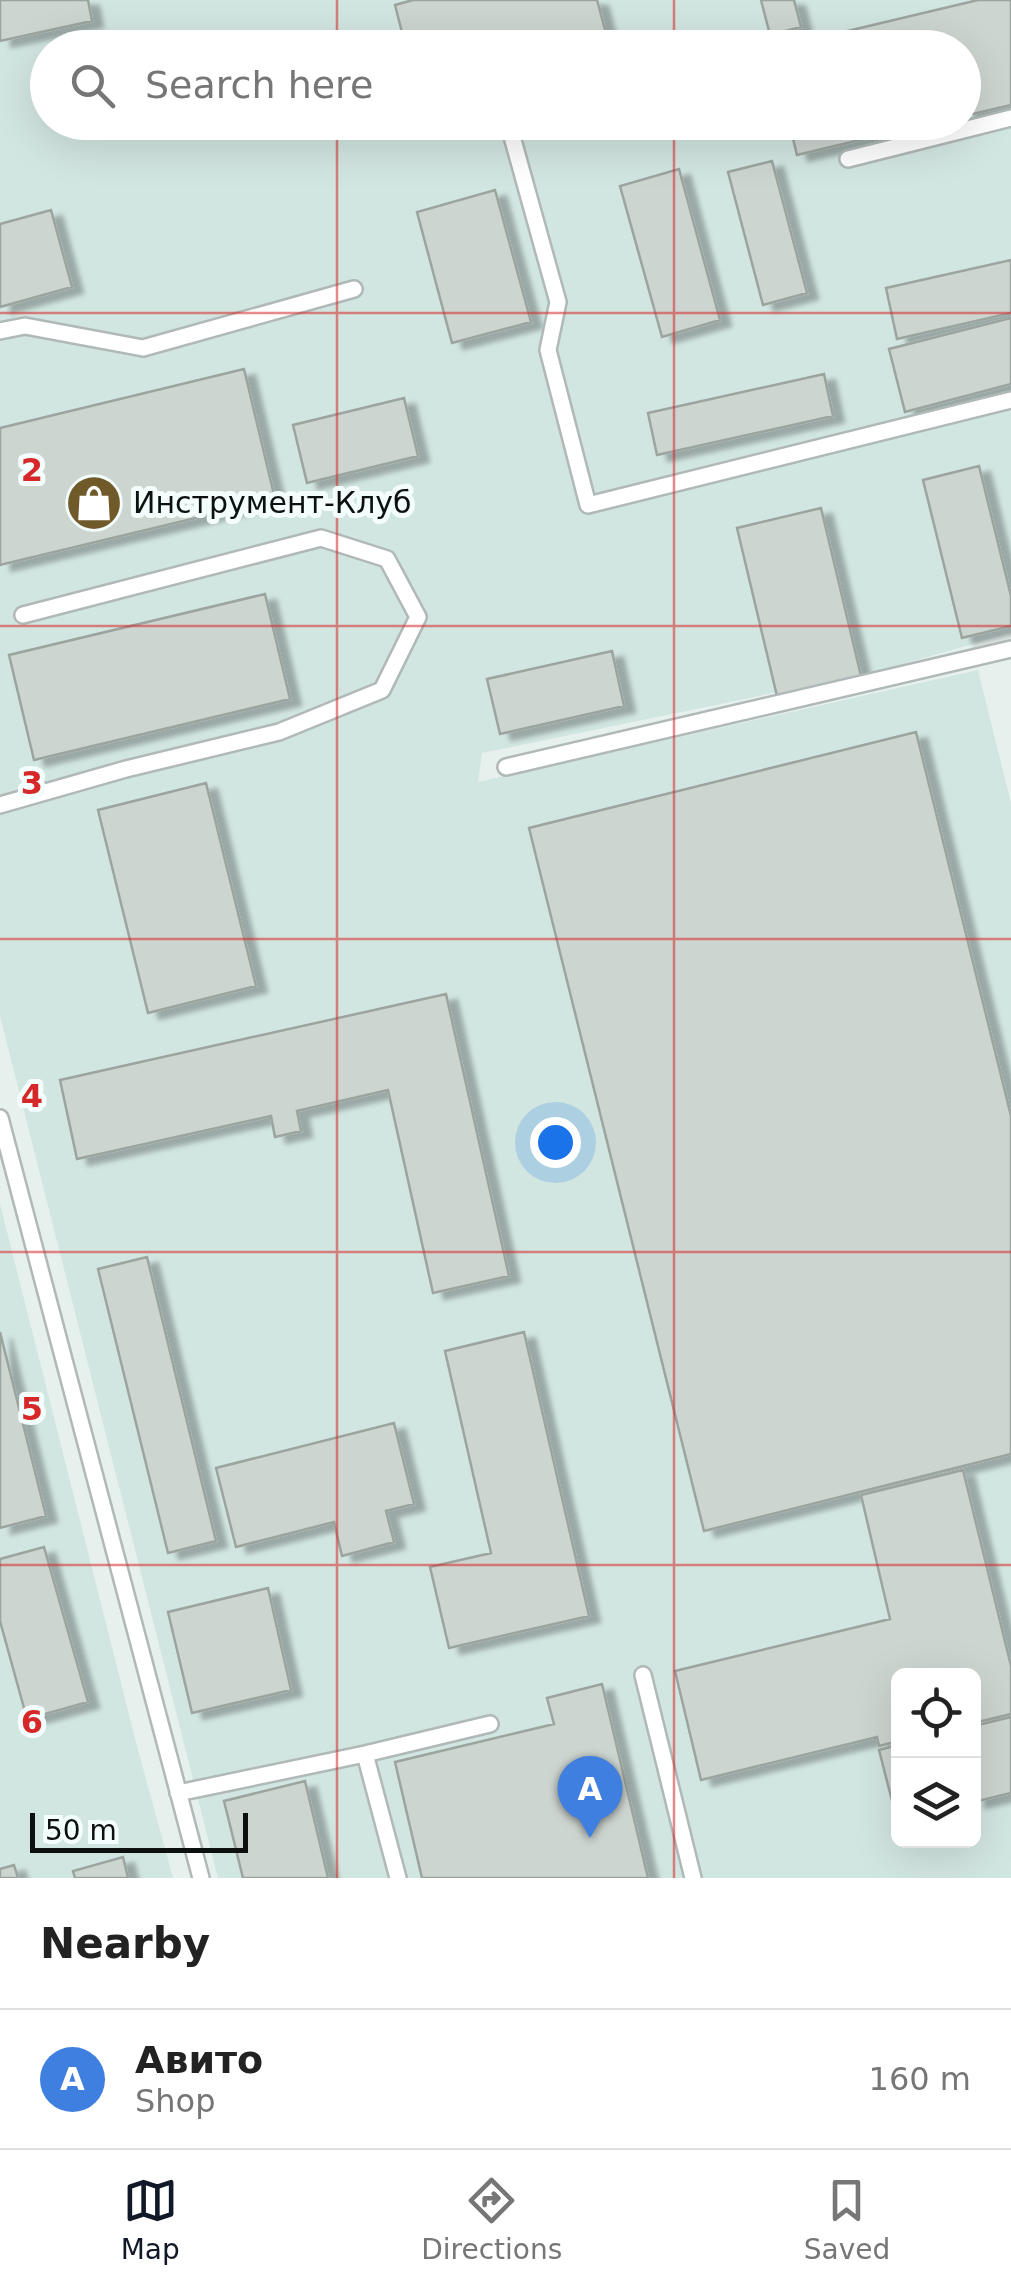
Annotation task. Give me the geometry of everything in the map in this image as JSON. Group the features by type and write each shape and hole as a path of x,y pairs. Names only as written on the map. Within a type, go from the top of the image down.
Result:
{"lane":[{"path":"981,126 1011,118"},
{"path":"513,140 558,302 548,350 588,504 1011,400"},
{"path":"848,159 924,140"},
{"path":"0,331 25,326 143,348 354,289"},
{"path":"0,805 279,732 382,690 418,617 387,559 321,538 23,615"},
{"path":"506,767 1011,649"},
{"path":"0,1118 200,1878"},
{"path":"643,1676 694,1878"},
{"path":"178,1793 490,1724"},
{"path":"365,1754 398,1878"}],"shaded area":[{"path":"0,0 1011,0 1011,633 875,672 482,753 478,782 978,670 1011,803 1011,1878 218,1878 0,1016"},
{"path":"0,1204 138,1750 173,1878 0,1878"}],"building":[{"path":"0,0 88,0 92,21 30,30 30,34 0,41"},
{"path":"413,0 597,0 605,30 401,30 395,5"},
{"path":"761,0 794,0 801,27 769,30"},
{"path":"978,0 1011,0 1011,105 981,112 981,30 852,30"},
{"path":"793,140 860,140 797,155"},
{"path":"772,161 807,293 763,305 728,172"},
{"path":"679,169 720,320 662,337 620,186"},
{"path":"495,190 531,322 452,343 417,212"},
{"path":"51,210 72,287 0,307 0,224"},
{"path":"1011,260 1011,313 897,339 886,288"},
{"path":"1011,318 1011,384 905,412 889,349"},
{"path":"244,369 275,499 0,565 0,428"},
{"path":"824,374 833,416 657,455 648,413"},
{"path":"404,398 418,456 307,483 293,425"},
{"path":"979,466 1011,596 1011,626 962,638 923,480"},
{"path":"821,508 861,676 777,696 737,528"},
{"path":"265,594 290,699 34,760 9,655"},
{"path":"612,651 624,706 500,734 487,679"},
{"path":"916,732 1011,1116 1011,1454 704,1531 529,828"},
{"path":"206,783 256,986 148,1013 98,810"},
{"path":"446,994 509,1276 433,1293 388,1090 297,1111 301,1131 275,1137 271,1116 77,1159 60,1080"},
{"path":"147,1257 216,1541 168,1553 98,1269"},
{"path":"0,1332 46,1516 0,1528"},
{"path":"524,1332 589,1616 449,1648 430,1567 491,1553 445,1351"},
{"path":"394,1423 414,1504 386,1511 394,1542 342,1556 334,1522 236,1547 216,1468"},
{"path":"963,1470 1011,1666 1011,1714 981,1721 981,1668 891,1668 891,1743 879,1746 877,1737 701,1780 675,1671 890,1619 861,1495"},
{"path":"44,1547 88,1702 27,1719 0,1621 0,1559"},
{"path":"268,1588 291,1690 192,1713 168,1612"},
{"path":"602,1684 648,1878 422,1878 395,1762 554,1724 547,1698"},
{"path":"1011,1717 1011,1793 981,1800 981,1758 981,1724"},
{"path":"891,1747 891,1797 879,1750"},
{"path":"305,1781 328,1878 243,1878 224,1801"},
{"path":"123,1857 128,1878 75,1878 73,1871"},
{"path":"14,1865 18,1878 0,1878 0,1869"}],"place":[{"name":"Инструмент-Клуб","path":"94,503"},
{"name":"Авито","path":"590,1838"}]}
